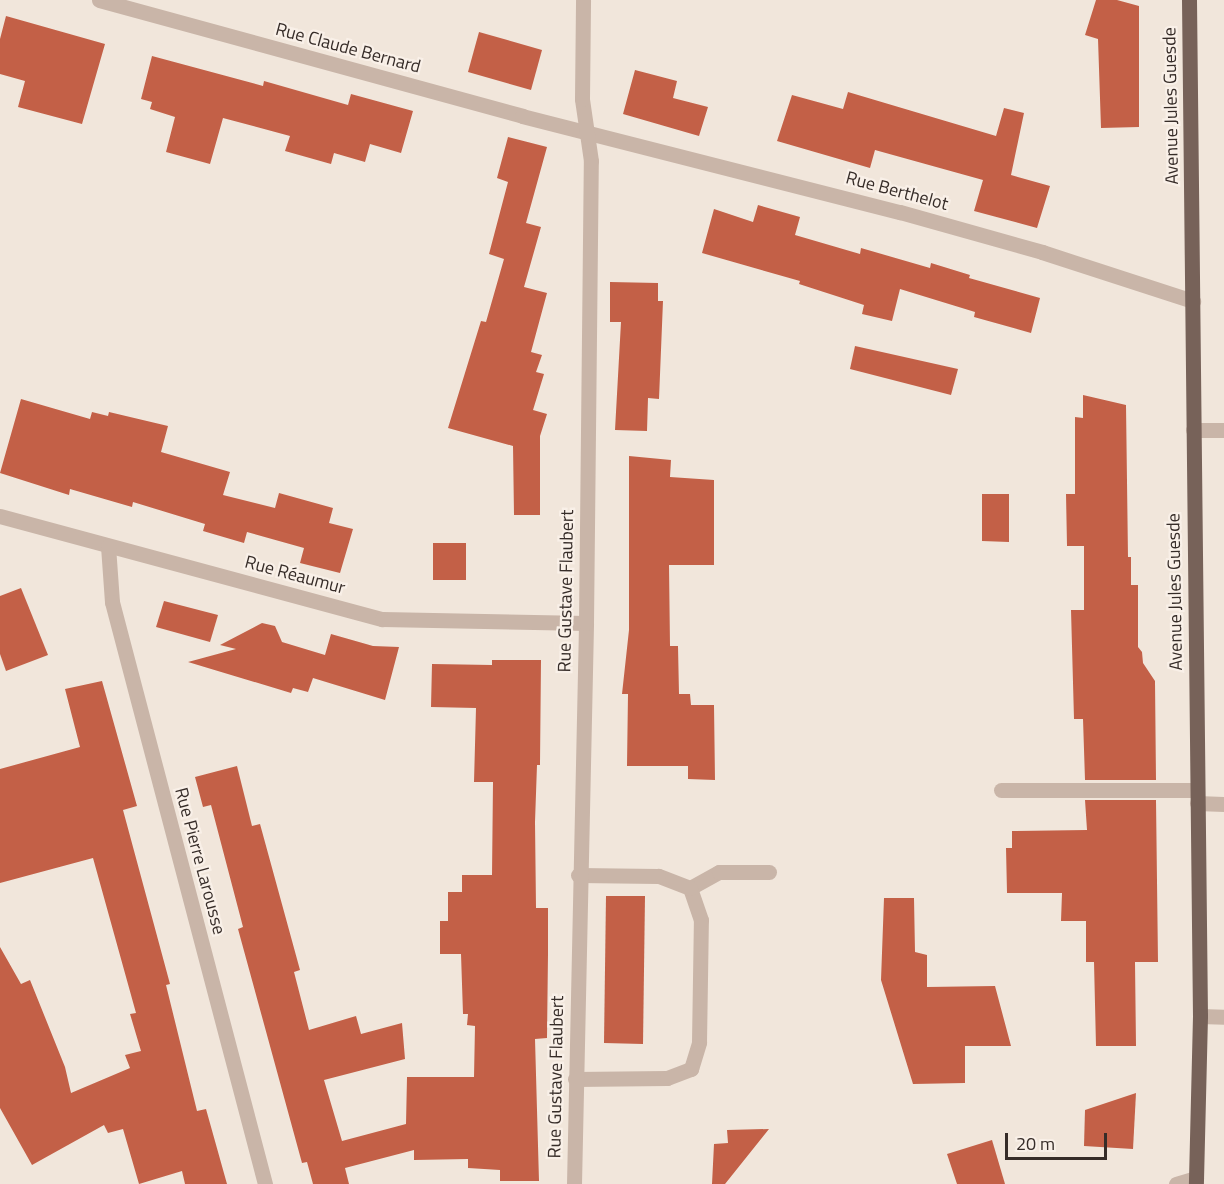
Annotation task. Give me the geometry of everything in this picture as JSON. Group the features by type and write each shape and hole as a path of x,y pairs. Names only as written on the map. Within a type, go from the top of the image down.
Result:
{"main road":[{"name":"Avenue Jules Guesde","path":"1189,0 1200,1016 1196,1181"}],"street":[{"name":"Rue Claude Bernard","path":"99,0 586,132"},
{"name":"Rue Gustave Flaubert","path":"574,1184 578,875 586,623 591,173 582,99 584,0"},
{"name":"Rue Berthelot","path":"586,132 900,212 1042,252 1193,301"},
{"path":"1193,430 1224,430"},
{"name":"Rue Réaumur","path":"0,516 382,619 586,623"},
{"name":"Rue Pierre Larousse","path":"108,546 112,602 266,1184"},
{"path":"1001,790 1196,797 1224,804"},
{"path":"578,875 658,876 690,888 719,872 769,872"},
{"path":"575,1079 667,1078 691,1069 699,1042 701,920 690,888"},
{"path":"1200,1016 1224,1017"},
{"path":"1176,1184 1196,1181"}],"building":[{"path":"1096,0 1117,0 1139,6 1139,127 1101,128 1098,39 1085,35"},
{"path":"6,16 105,44 82,124 18,107 25,81 0,74 0,39"},
{"path":"479,32 542,50 531,90 468,72"},
{"path":"152,56 263,86 264,81 348,105 351,94 413,111 401,153 370,144 365,162 334,153 331,164 285,151 290,136 223,118 210,164 166,152 175,117 150,109 152,102 141,99"},
{"path":"635,70 677,81 673,98 708,107 699,136 623,114"},
{"path":"848,92 996,136 1004,108 1024,113 1011,175 1050,186 1037,228 974,211 983,180 875,150 870,168 777,141 792,95 843,109"},
{"path":"508,137 547,147 526,223 541,227 524,287 547,293 531,352 542,355 536,372 544,374 533,410 547,414 540,436 540,515 514,515 513,446 448,428 481,321 486,322 504,259 489,254 508,182 497,178"},
{"path":"758,205 800,217 795,235 860,254 861,248 930,268 931,263 970,275 969,278 1040,298 1031,333 974,317 975,312 900,289 892,321 862,314 864,305 799,284 800,281 702,253 714,209 753,222"},
{"path":"610,282 658,283 658,301 663,301 659,399 648,398 647,431 615,430 621,322 610,322"},
{"path":"855,346 958,369 951,395 850,369"},
{"path":"1083,395 1126,405 1128,557 1131,557 1131,585 1138,585 1138,647 1142,652 1143,663 1155,681 1156,780 1085,780 1083,719 1074,719 1071,610 1084,610 1084,546 1067,546 1066,494 1075,494 1075,417 1083,418"},
{"path":"21,399 90,419 92,412 108,416 109,412 168,426 161,452 230,472 223,495 275,508 279,493 333,508 329,523 353,529 340,573 300,563 304,548 247,532 244,543 203,531 205,524 133,502 132,507 70,489 69,495 0,473"},
{"path":"629,456 671,460 670,477 714,480 714,565 669,565 670,646 678,646 679,694 690,694 691,705 714,705 715,780 688,779 688,766 627,766 628,694 622,694 629,630"},
{"path":"982,494 1009,494 1009,542 982,541"},
{"path":"433,543 466,543 466,580 433,580"},
{"path":"21,588 48,655 6,671 0,654 0,596"},
{"path":"164,601 218,615 210,642 156,627"},
{"path":"262,623 275,626 282,642 325,655 331,634 373,646 399,647 385,700 313,678 308,692 293,688 291,693 188,662 236,649 220,645"},
{"path":"492,660 541,660 540,765 537,765 535,822 536,908 548,908 548,954 547,1038 535,1039 539,1181 500,1181 500,1170 468,1168 468,1159 414,1160 414,1150 345,1168 349,1184 313,1184 307,1162 302,1163 238,929 243,927 211,805 203,807 195,777 237,766 252,826 260,824 300,970 294,972 309,1030 356,1016 361,1034 402,1023 405,1059 324,1080 342,1141 406,1124 407,1077 474,1077 475,1026 467,1025 468,1014 463,1014 461,954 440,954 440,921 448,921 448,892 462,892 462,875 492,875 493,782 474,782 476,708 431,707 432,664 492,665"},
{"path":"102,681 137,806 123,810 170,984 166,985 197,1111 206,1109 227,1184 185,1184 182,1171 139,1184 123,1129 108,1133 104,1125 32,1165 0,1108 0,947 21,984 30,980 65,1067 71,1093 130,1068 125,1055 141,1051 130,1014 136,1013 93,858 0,883 0,769 80,747 65,689"},
{"path":"1085,800 1156,800 1158,962 1135,962 1136,1046 1096,1046 1094,962 1086,962 1086,921 1061,921 1062,893 1007,893 1006,848 1012,848 1012,831 1087,830"},
{"path":"606,896 645,896 643,1044 604,1043"},
{"path":"884,898 914,898 915,952 927,955 927,987 995,986 1011,1046 965,1046 965,1083 913,1084 881,980"},
{"path":"1136,1093 1133,1149 1084,1146 1085,1110"},
{"path":"769,1129 725,1184 712,1184 714,1144 728,1143 727,1130"},
{"path":"992,1140 1005,1184 957,1184 947,1154"}]}
